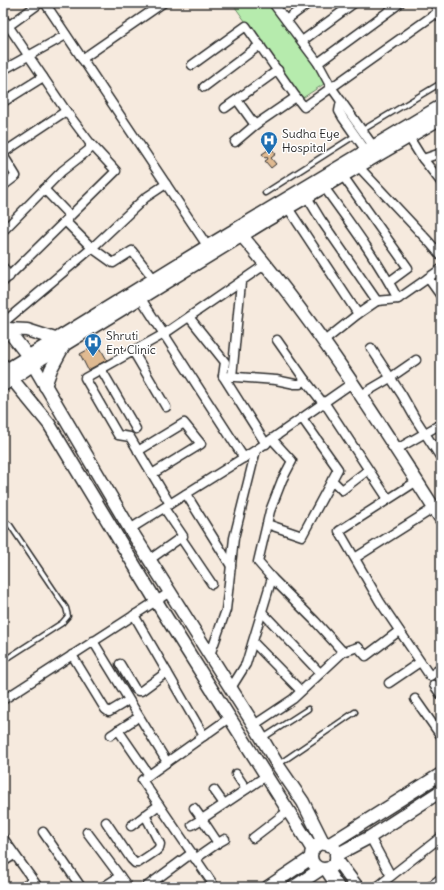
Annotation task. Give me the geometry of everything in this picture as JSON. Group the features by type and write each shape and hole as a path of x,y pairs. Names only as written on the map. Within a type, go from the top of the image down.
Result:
{"street":[{"path":"6,28 40,3"},
{"path":"45,3 210,250"},
{"path":"82,59 163,3"},
{"path":"273,3 318,63 331,87 341,101 340,111 343,118 359,133 372,153"},
{"path":"286,20 309,3"},
{"path":"302,41 354,3"},
{"path":"318,63 400,3"},
{"path":"192,64 246,26 296,98 304,107 331,87 439,15 434,3"},
{"path":"3,18 6,28 29,56 66,111 90,142 116,171 6,279"},
{"path":"3,70 66,35"},
{"path":"204,87 260,45"},
{"path":"225,108 278,70"},
{"path":"3,102 43,77"},
{"path":"235,142 254,125 296,98"},
{"path":"237,100 254,125"},
{"path":"338,887 324,869 314,865 312,854 288,811 156,601 49,424 6,374 406,133 441,106"},
{"path":"3,186 16,176 3,154 66,111"},
{"path":"406,133 441,118"},
{"path":"406,133 423,159 438,174 441,182"},
{"path":"3,231 62,171 90,149 90,142"},
{"path":"138,295 154,279 210,250 242,236 358,166 372,153"},
{"path":"423,159 441,153"},
{"path":"358,166 430,242 441,256"},
{"path":"342,176 408,268 389,282"},
{"path":"4,325 92,248 145,198 166,184"},
{"path":"324,187 353,227 389,282 398,299"},
{"path":"44,189 92,248 112,264 132,251 154,279"},
{"path":"307,196 321,220 377,301"},
{"path":"288,208 358,314"},
{"path":"242,236 266,264 361,395 441,519"},
{"path":"212,584 181,538 183,536 152,474 130,437 118,435 85,378 164,334 266,264"},
{"path":"3,267 6,279"},
{"path":"323,342 377,301 398,299 441,269"},
{"path":"428,278 441,296"},
{"path":"232,377 241,282"},
{"path":"138,295 244,458"},
{"path":"190,317 214,350 225,362 223,376 269,442 292,461 282,480 270,511 258,562 343,652"},
{"path":"4,325 26,330 59,343"},
{"path":"4,325 31,360 130,529 254,724 278,765 303,802 326,844"},
{"path":"278,340 305,380 324,403 388,499"},
{"path":"46,386 59,343"},
{"path":"371,348 402,395 424,434 441,458"},
{"path":"133,351 166,407"},
{"path":"361,395 390,378 416,360"},
{"path":"101,369 136,429"},
{"path":"223,376 276,380 295,384 300,384 305,380"},
{"path":"130,529 269,442 352,383"},
{"path":"267,524 302,536 338,468 302,418"},
{"path":"138,451 184,424 201,444 152,474"},
{"path":"397,450 441,424"},
{"path":"210,655 226,610 234,538 256,450"},
{"path":"332,480 342,490 368,470"},
{"path":"417,481 339,531 380,602 430,676 441,668"},
{"path":"186,494 231,566"},
{"path":"355,558 434,508"},
{"path":"149,560 181,538"},
{"path":"231,688 246,664 272,578"},
{"path":"3,700 170,592"},
{"path":"262,612 320,673"},
{"path":"134,615 204,736"},
{"path":"254,724 292,699 343,652 358,647 366,656 400,631"},
{"path":"93,642 167,762"},
{"path":"253,642 301,691"},
{"path":"72,655 105,709 109,712 124,703"},
{"path":"389,683 420,662"},
{"path":"120,664 135,689 138,691 141,691 167,672"},
{"path":"434,685 441,695"},
{"path":"414,699 441,736"},
{"path":"211,886 194,856 142,780 230,718"},
{"path":"111,735 134,720"},
{"path":"118,730 148,775"},
{"path":"236,774 246,789"},
{"path":"326,844 441,774"},
{"path":"192,825 266,776"},
{"path":"214,790 224,804"},
{"path":"294,887 324,869 332,866 336,857 441,792"},
{"path":"131,826 159,805"},
{"path":"146,887 194,856 221,841 194,808"},
{"path":"253,838 288,811"},
{"path":"106,822 131,859 138,863 156,851 160,844 145,815"},
{"path":"43,832 81,887"},
{"path":"87,832 128,887"},
{"path":"370,837 391,876"},
{"path":"377,887 441,837"},
{"path":"3,838 36,884 23,887"},
{"path":"268,887 312,854 320,844 326,844 332,847 336,857 357,887"},
{"path":"3,862 14,855"},
{"path":"103,887 120,876"},
{"path":"432,886 441,878"}],"lane":[{"path":"265,193 441,82"},
{"path":"3,520 10,525 66,608 68,616 62,624 3,661"},
{"path":"262,738 308,709"},
{"path":"278,765 355,712"}],"green space":[{"path":"241,3 269,3 327,82 301,99 235,7"}],"building":[{"path":"271,148 276,154 271,158 276,164 271,168 265,161 268,159 267,157 265,158 262,154"},
{"path":"98,344 107,360 88,370 80,354"}],"place":[{"name":"Sudha Eye Hospital","path":"269,155"},
{"name":"Shruti Ent Clinic","path":"93,357"}]}
